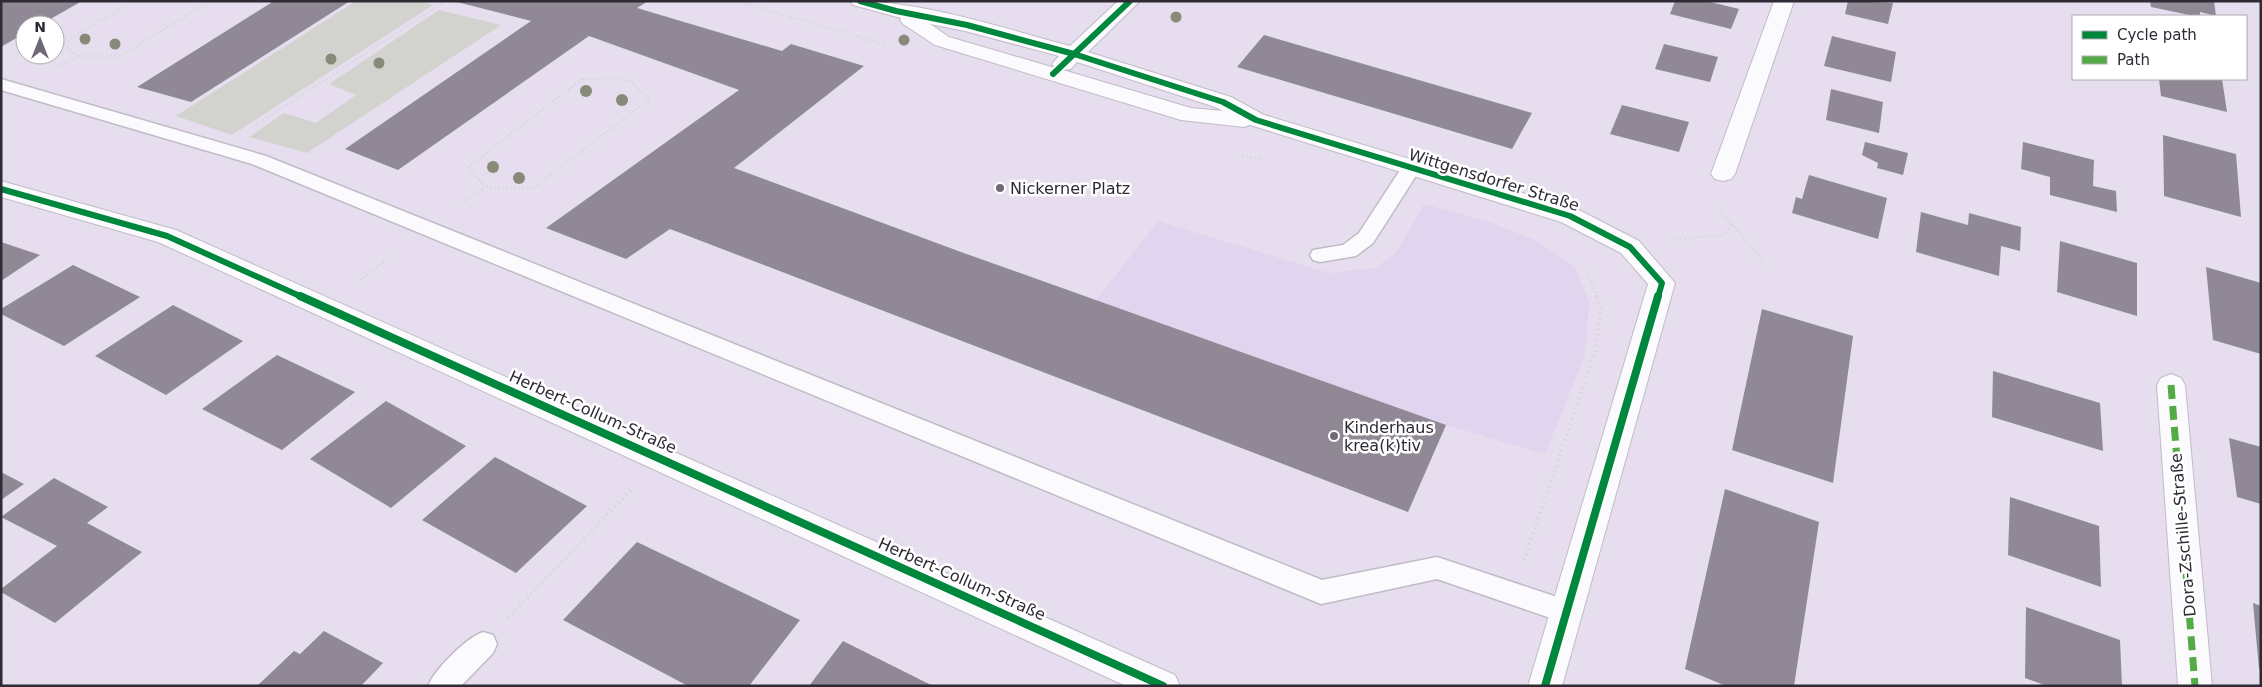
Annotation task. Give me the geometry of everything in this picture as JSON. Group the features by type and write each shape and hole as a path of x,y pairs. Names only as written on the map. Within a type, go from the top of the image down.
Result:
{"street":[{"path":"860,1 896,11"},
{"path":"1053,74 1130,1"},
{"path":"1723,174 1784,1"},
{"name":"Wittgensdorfer Straße","path":"896,11 967,25 1074,54 1223,102 1256,120 1570,216 1630,247 1662,283 1546,686"},
{"name":"Wittgensdorfer Straße","path":"896,11 942,40 1053,74 1189,115 1256,120"},
{"name":"Herbert-Collum-Straße","path":"1,189 167,236 1164,686"},
{"name":"Dora-Zschille-Straße","path":"2171,385 2195,686"}],"lane":[{"path":"1,84 259,160 1321,592 1437,568 1568,612"},
{"path":"1320,255 1349,251 1366,238 1411,168"},
{"path":"442,686 483,644"}],"path":[{"path":"132,1 63,43 77,56 120,56 210,1"},
{"path":"733,1 886,46"},
{"path":"221,149 444,2"},
{"path":"357,282 485,187 532,189 650,99 629,80 582,79 468,167 485,187"},
{"path":"1241,154 1270,160"},
{"path":"1732,224 1767,266"},
{"path":"1691,237 1727,234"},
{"path":"1512,593 1595,351 1601,309 1587,270 1574,259"},
{"path":"483,644 662,458"}],"shaded area":[{"path":"356,1 416,1 433,5 232,135 176,116"},
{"path":"439,10 501,25 307,153 249,137 284,113 316,123 356,95 329,84"},
{"path":"1424,204 1492,223 1537,241 1575,267 1589,302 1585,354 1545,454 1446,425 1408,512 1041,371 1158,221 1329,273 1375,268 1397,252"}],"building":[{"path":"1,1 82,1 58,15 15,15 15,39 1,47"},
{"path":"274,1 350,1 191,102 137,87"},
{"path":"453,1 648,1 637,8 782,51 791,44 864,66 734,168 961,252 1446,425 1408,512 670,229 626,259 546,228 739,90 589,36 398,170 345,149 531,21"},
{"path":"1675,1 1706,1 1739,9 1731,29 1670,14"},
{"path":"1848,1 1893,3 1888,24 1845,14"},
{"path":"2150,1 2214,1 2216,15 2200,12 2200,15 2189,15 2151,7"},
{"path":"1264,35 1532,113 1512,149 1237,67"},
{"path":"1832,36 1896,52 1891,82 1824,66"},
{"path":"1664,44 1718,57 1710,82 1655,69"},
{"path":"2159,80 2222,80 2227,112 2161,96"},
{"path":"1831,89 1883,102 1879,133 1826,120"},
{"path":"1622,105 1689,122 1679,152 1610,134"},
{"path":"2163,135 2236,154 2241,217 2164,196"},
{"path":"1865,142 1908,153 1903,175 1877,168 1878,163 1862,155"},
{"path":"2023,142 2094,160 2093,186 2116,191 2117,212 2050,195 2050,177 2021,169"},
{"path":"1809,175 1887,198 1878,239 1792,213 1796,197 1802,199"},
{"path":"1921,212 1968,225 1969,213 2021,227 2020,251 2001,246 1999,276 1916,252"},
{"path":"2060,241 2137,263 2137,316 2057,292"},
{"path":"1,242 40,255 1,281"},
{"path":"73,265 140,297 64,346 1,314 1,309"},
{"path":"2206,267 2261,283 2261,354 2213,340"},
{"path":"173,305 243,341 166,395 95,356"},
{"path":"1762,309 1853,336 1833,483 1732,450"},
{"path":"277,355 355,392 282,450 202,409"},
{"path":"1993,371 2100,403 2103,451 1992,417"},
{"path":"386,401 466,446 391,508 310,459"},
{"path":"2229,438 2261,447 2261,504 2237,497"},
{"path":"495,457 587,506 516,573 422,520"},
{"path":"1,472 24,484 1,500"},
{"path":"54,478 108,507 87,523 142,552 55,623 1,592 1,589 57,546 1,517"},
{"path":"1725,489 1819,522 1794,686 1726,686 1685,669"},
{"path":"2010,497 2099,526 2101,587 2008,555"},
{"path":"637,542 800,620 749,686 688,686 563,620"},
{"path":"2253,603 2261,606 2261,669 2259,669"},
{"path":"2026,607 2120,640 2122,686 2047,686 2025,678"},
{"path":"324,631 383,663 361,686 257,686 294,651 300,654"},
{"path":"843,641 933,686 809,686"}],"marked path":[{"path":"2171,385 2195,686"}],"cycle path":[{"path":"860,1 896,11 967,25 1074,54 1223,102 1256,120 1570,216 1630,247 1662,283 1545,686"},
{"path":"1053,74 1130,1"},
{"path":"1,189 167,236 1163,686"}],"place":[{"name":"Nickerner Platz","path":"1000,188"},
{"name":"Kinderhaus krea(k)tiv","path":"1334,436"}]}
